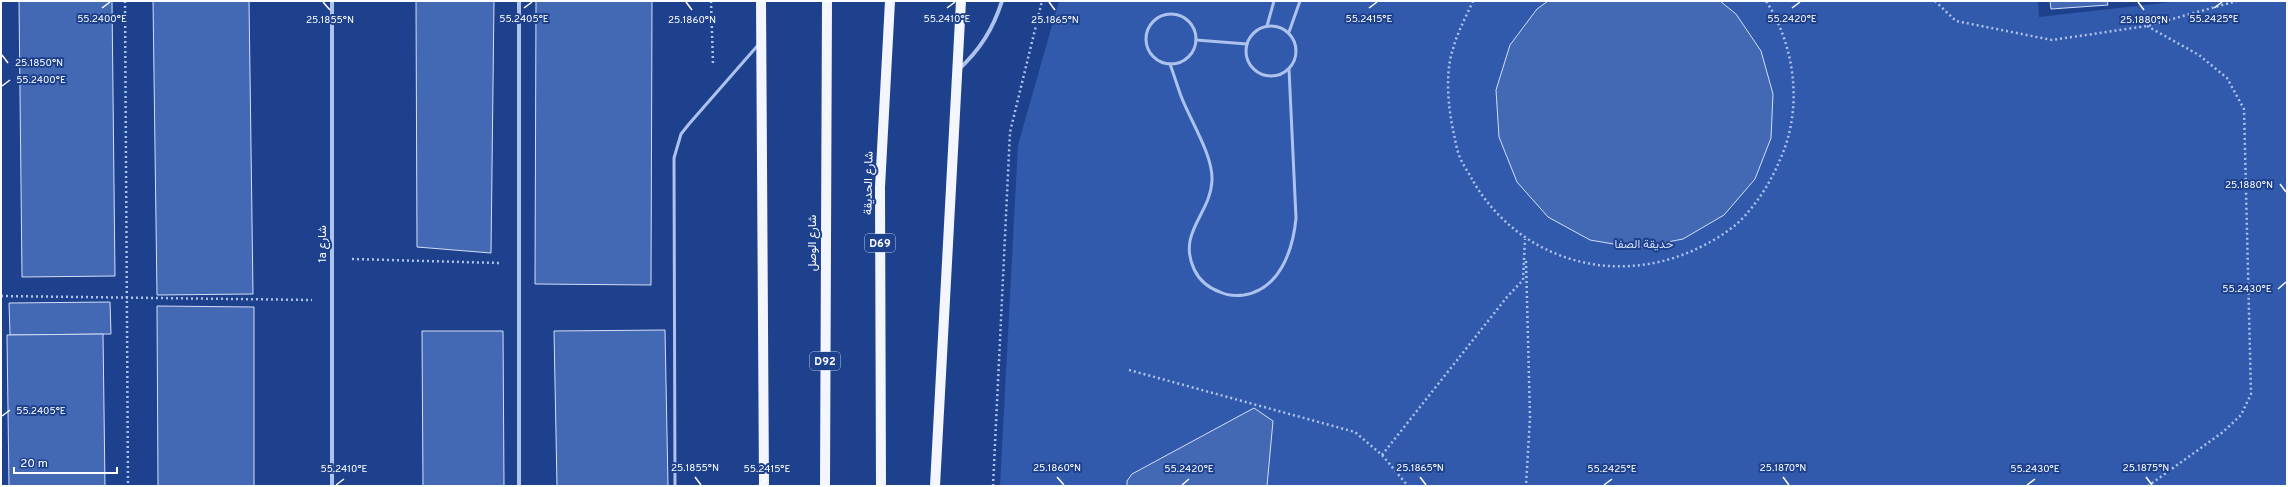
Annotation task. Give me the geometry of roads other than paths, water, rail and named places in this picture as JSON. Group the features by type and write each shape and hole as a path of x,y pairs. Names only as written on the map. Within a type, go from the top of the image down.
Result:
{"main road":[{"path":"762,1 764,486"},
{"name":"شارع الوصل","path":"825,486 827,1"},
{"name":"شارع الحديقة","path":"881,486 880,187 890,1"},
{"path":"935,486 961,1"}],"street":[{"name":"1a شارع","path":"332,1 332,486"},
{"path":"519,1 519,486"},
{"path":"957,71 981,46 990,31 1002,1"}],"lane":[{"path":"1267,26 1274,1"},
{"path":"1289,32 1300,1"},
{"path":"1172,14 1182,16 1190,22 1194,30 1196,40 1194,49 1188,57 1180,62 1170,64 1161,62 1153,56 1148,47 1146,38 1148,28 1154,20 1162,15 1172,14"},
{"path":"1170,64 1180,94 1211,168 1211,191 1188,244 1190,257 1198,275 1212,289 1224,294 1237,296 1262,289 1272,281 1285,261 1294,236 1296,218 1289,69 1296,55 1296,47 1289,32 1274,26 1267,26 1258,29 1251,36 1247,44 1246,54 1255,70 1272,76 1281,74 1289,69"},
{"path":"1196,40 1247,44"},
{"path":"675,486 674,158 682,134 761,41"}],"park label":[{"name":"حديقة الصفا","path":"1644,244"}]}
